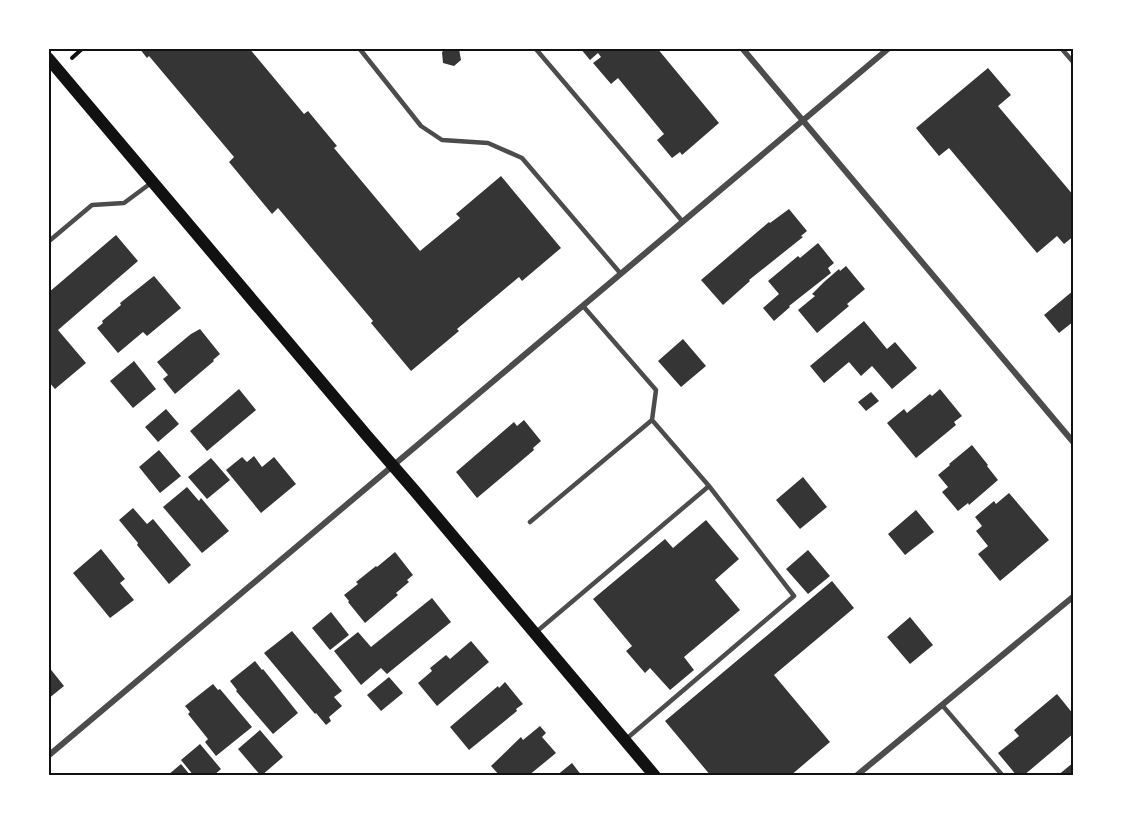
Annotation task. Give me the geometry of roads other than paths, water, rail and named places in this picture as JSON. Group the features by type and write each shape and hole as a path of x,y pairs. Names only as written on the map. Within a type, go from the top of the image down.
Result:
{"main road":[{"path":"48,58 655,776"}],"street":[{"path":"742,48 1074,443"},
{"path":"48,756 889,48"},
{"path":"856,776 1074,596"}],"lane":[{"path":"359,48 421,126 442,140 488,143 522,158 621,274"},
{"path":"536,48 684,222"},
{"path":"1061,48 1074,63"},
{"path":"48,242 92,205 124,202 153,182"},
{"path":"531,522 652,420 657,390 583,306"},
{"path":"625,740 794,596 709,486 652,420"},
{"path":"535,633 709,486"},
{"path":"942,705 1003,776"}]}
